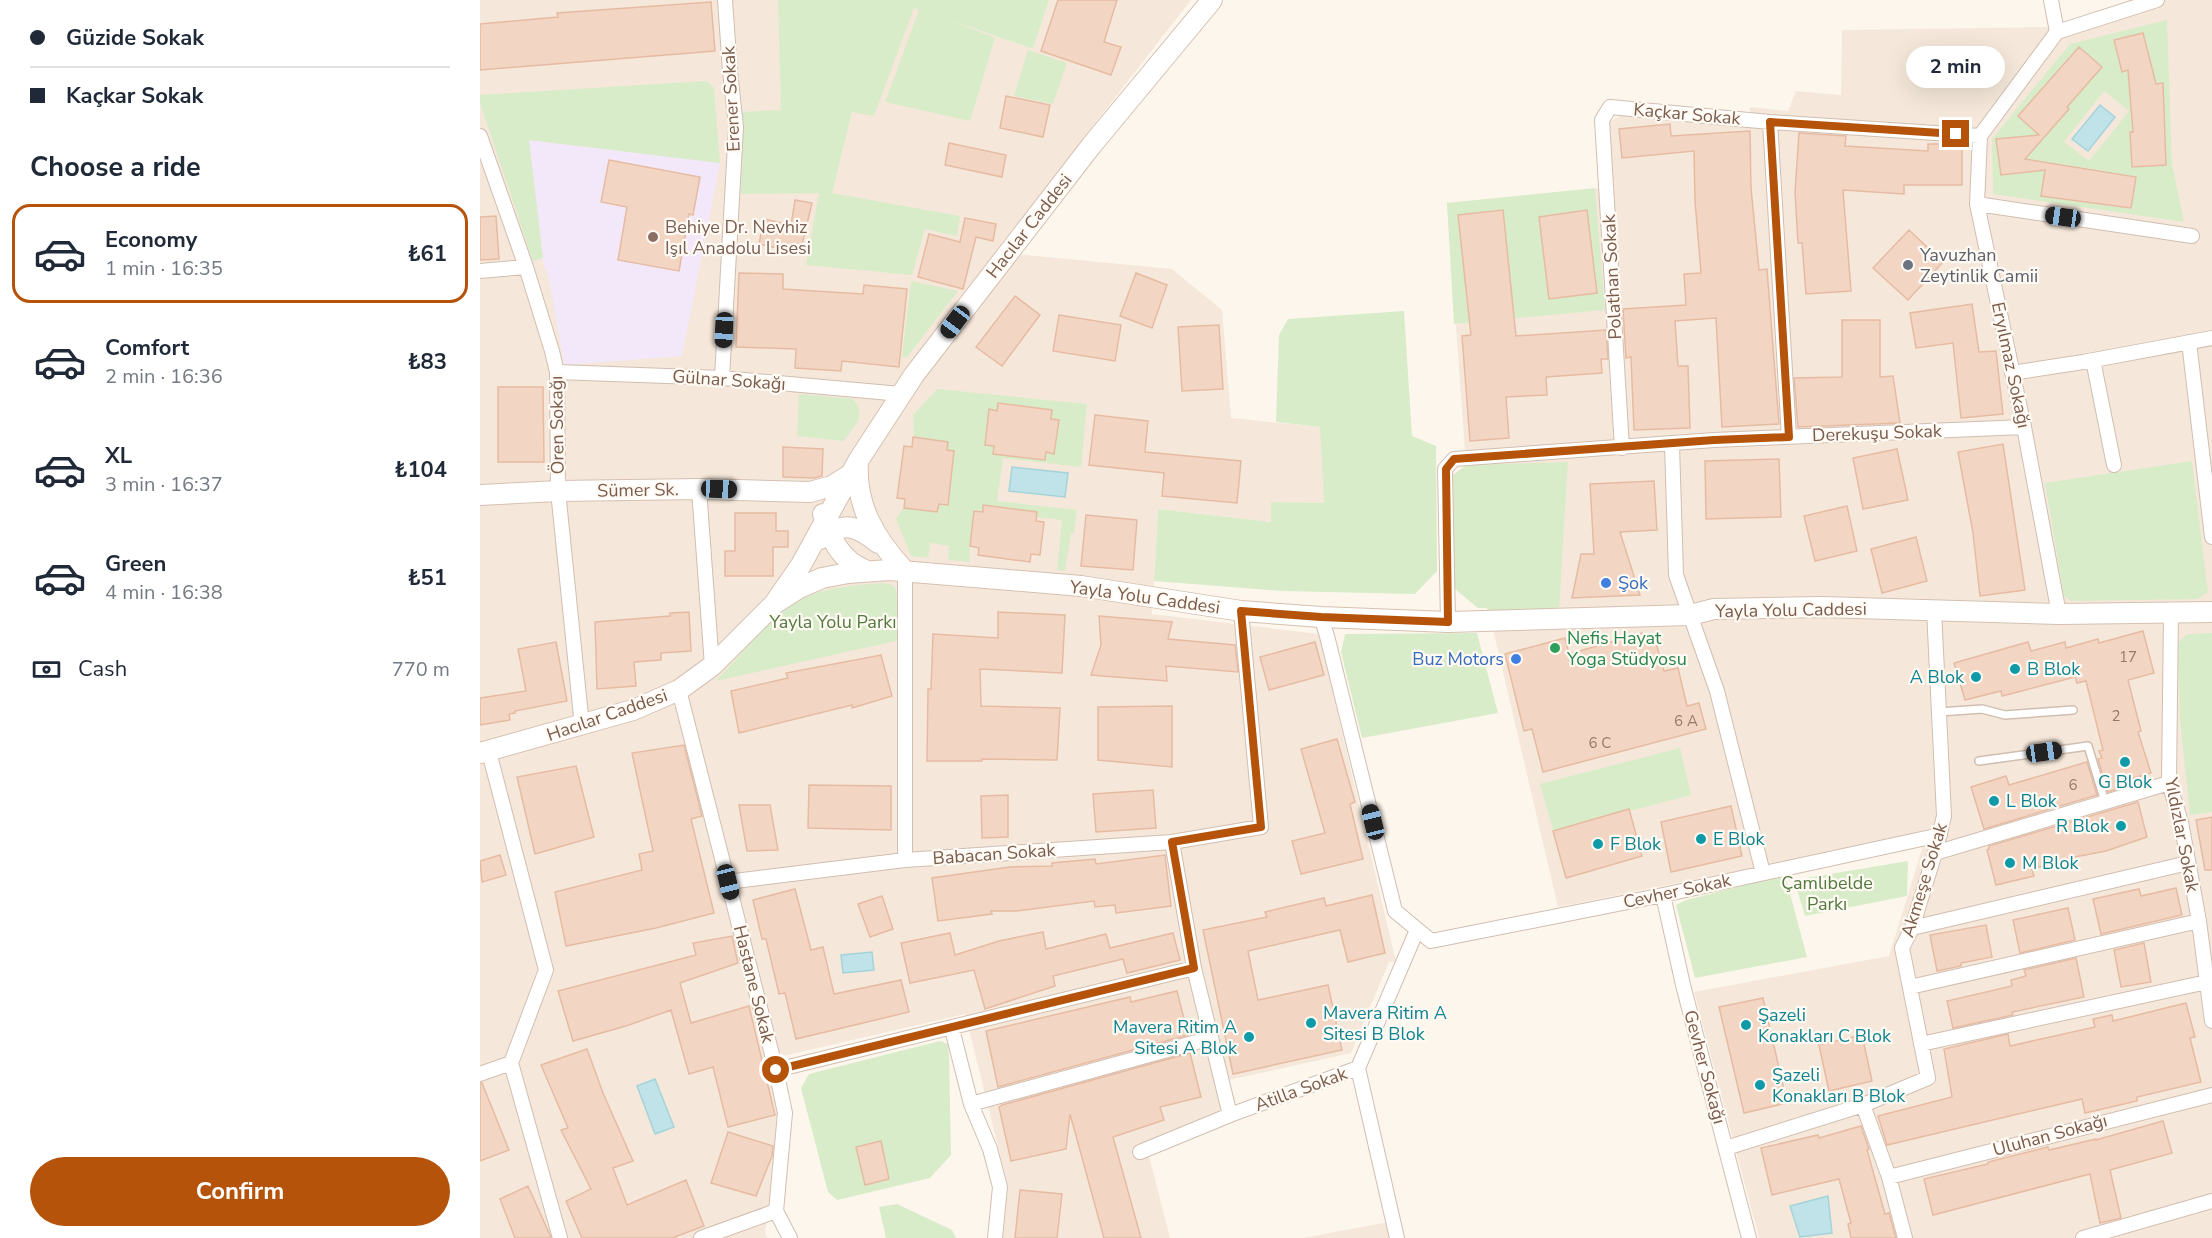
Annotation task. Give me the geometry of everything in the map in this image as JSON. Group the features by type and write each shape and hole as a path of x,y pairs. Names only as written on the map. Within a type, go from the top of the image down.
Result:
{"street":[{"name":"Erener Sokak","path":"722,378 736,127 725,0"},
{"name":"Hacılar Caddesi","path":"485,753 633,710 679,690 712,666 774,604 792,580 811,546 827,527 855,468 901,394 1090,146 1212,0"},
{"path":"2051,0 2057,32"},
{"path":"1980,136 2057,32 2157,0"},
{"name":"Kaçkar Sokak","path":"1610,107 1770,122 1980,136"},
{"name":"Polathan Sokak","path":"1610,107 1602,120 1622,448"},
{"path":"1770,122 1789,437"},
{"name":"Ören Sokağı","path":"480,136 526,267 557,372 558,491 582,726"},
{"name":"Eryılmaz Sokağı","path":"1980,136 1977,204 2024,427 2059,614"},
{"path":"1977,204 2192,236"},
{"path":"480,271 526,267"},
{"path":"2012,373 2212,338"},
{"path":"2189,342 2212,537"},
{"path":"2093,360 2114,465"},
{"name":"Gülnar Sokağı","path":"557,372 722,378 901,394"},
{"name":"Derekuşu Sokak","path":"1448,622 1446,469 1454,459 1672,445 1714,440 2024,427"},
{"path":"1672,445 1676,574 1717,691 1763,873"},
{"path":"855,468 864,510 883,546"},
{"name":"Sümer Sk.","path":"480,495 558,491 699,489 797,492 821,490 832,486 855,468"},
{"path":"699,489 712,666"},
{"path":"797,492 818,505 842,555 867,571"},
{"path":"827,527 854,527 862,530 883,546 905,571 905,860"},
{"name":"Yayla Yolu Caddesi","path":"774,604 799,588 822,578 867,571 905,571 1081,586 1241,611 1448,622 1690,615 1714,609 1822,607 2059,614 2212,612"},
{"name":"Akmeşe Sokak","path":"1726,1148 1863,1105 1928,1078 1902,948 1912,928 1944,816 1934,610"},
{"name":"Babacan Sokak","path":"728,882 905,860 1172,842 1261,827 1241,611"},
{"name":"Yıldızlar Sokak","path":"2171,612 2169,783 2181,822 2199,921 2212,1021"},
{"path":"1321,617 1395,911 1417,930"},
{"name":"Hastane Sokak","path":"679,690 785,1113 776,1211"},
{"path":"485,753 546,970 511,1064 560,1238"},
{"path":"1935,853 2169,783"},
{"name":"Cevher Sokak","path":"1417,930 1431,941 1663,895 1940,835"},
{"path":"1172,842 1194,968 1230,1115"},
{"path":"1912,928 2188,863"},
{"name":"Gevher Sokağı","path":"1663,895 1683,985 1749,1238"},
{"path":"1910,987 2199,921"},
{"name":"Atilla Sokak","path":"1140,1152 1230,1115 1358,1068 1417,930"},
{"path":"776,1070 952,1029 1194,968"},
{"path":"1921,1044 2207,982"},
{"path":"952,1029 970,1104 990,1149 1000,1187 995,1238"},
{"path":"970,1104 1211,1038"},
{"path":"480,1074 511,1064"},
{"path":"1358,1068 1397,1238"},
{"name":"Uluhan Sokağı","path":"1889,1177 2212,1095"},
{"path":"1863,1105 1889,1177 1905,1238"},
{"path":"2082,1238 2212,1201"},
{"path":"701,1238 776,1211 790,1238"}],"lane":[{"path":"1939,712 1982,709 2005,715 2073,710"},
{"path":"1979,761 2088,746 2105,802"}],"shaded area":[{"path":"480,0 915,0 914,8 1033,49 1049,0 1191,0 995,252 1172,269 1222,310 1231,418 1321,427 1324,503 1271,502 1271,522 1158,509 1152,614 1319,634 1396,962 1389,962 1351,1053 1229,1080 1237,1119 1148,1152 1170,1238 1003,1238 1008,1186 965,1014 766,1060 779,1113 765,1234 768,1238 480,1238"},
{"path":"2145,0 2212,0 2212,1238 1759,1238 1694,992 1889,956 1927,833 1558,907 1488,608 1478,608 1454,588 1453,475 1466,465 1447,203 1614,187 1609,122 1624,114 1748,125 1750,107 1788,111 1796,91 1841,95 1842,30 2054,27"},
{"path":"529,140 720,163 682,356 564,365 549,278 543,263"},
{"path":"1399,1220 1403,1238 1303,1238"}],"green space":[{"path":"778,0 1049,0 1033,49 952,21 995,38 970,121 885,102 919,10 914,8 874,116 852,112 832,193 960,216 957,236 925,229 912,275 806,265 819,193 741,194 742,112 781,110"},
{"path":"2167,20 2172,164 2184,222 1993,194 1992,139 2070,44","holes":["2104,91 2129,111 2089,161 2064,142"]},
{"path":"1028,50 1067,63 1053,104 1014,96"},
{"path":"707,81 714,88 720,163 529,140 543,258 533,261 480,103 480,95"},
{"path":"1595,188 1605,310 1454,324 1447,203"},
{"path":"911,281 958,291 907,357 902,357"},
{"path":"1404,311 1412,436 1436,446 1437,571 1415,594 1283,591 1154,581 1158,509 1271,522 1271,502 1324,503 1320,427 1276,422 1279,335 1288,319"},
{"path":"937,389 1087,404 1081,467 1003,458 997,501 1077,510 1065,571 1057,570 1062,520 974,510 969,562 948,560 949,546 930,543 928,558 911,556 896,519 905,505 914,436 913,415"},
{"path":"799,394 853,399 859,410 859,416 844,441 797,436"},
{"path":"2192,461 2208,592 2197,599 2071,601 2064,596 2045,483"},
{"path":"1568,462 1559,609 1488,613 1487,608 1478,608 1454,588 1453,475 1466,465"},
{"name":"Yayla Yolu Parkı","path":"883,583 893,585 896,590 900,640 716,681 769,623 802,598 832,589"},
{"path":"1477,633 1498,713 1362,738 1341,652 1345,634"},
{"path":"2212,633 2212,812 2190,815 2180,720 2178,643 2187,634"},
{"path":"1680,748 1691,795 1553,831 1540,784"},
{"name":"Çamlıbelde Parkı","path":"1908,861 1907,896 1805,916 1794,880"},
{"path":"1785,875 1807,957 1695,978 1676,905 1686,900"},
{"path":"940,1041 948,1044 951,1155 930,1178 837,1200 828,1192 801,1088 809,1074"},
{"path":"897,1204 952,1230 956,1238 886,1238 879,1207"}],"water":[{"path":"2100,105 2115,117 2088,151 2072,139"},
{"path":"1012,467 1068,473 1065,497 1009,491"},
{"path":"872,952 874,970 843,973 841,955"},
{"path":"655,1079 674,1127 655,1134 637,1086"},
{"path":"1828,1196 1832,1233 1800,1237 1790,1206"}],"building":[{"path":"1058,0 1117,0 1104,42 1121,47 1111,75 1041,51"},
{"path":"711,2 715,51 480,70 480,24 558,17 557,13"},
{"path":"2143,33 2156,84 2163,83 2166,165 2132,167 2130,132 2133,132 2128,70 2122,72 2114,40"},
{"path":"2079,47 2102,67 2025,159 2136,177 2131,208 2041,196 2045,170 2001,175 1996,139 2039,135 2018,116"},
{"path":"1006,96 1050,105 1043,137 1000,128"},
{"path":"1670,124 1671,136 1750,131 1751,188 1759,270 1767,269 1779,424 1722,427 1716,318 1675,321 1678,366 1688,366 1690,428 1634,430 1631,357 1626,358 1623,309 1686,305 1684,274 1701,273 1695,201 1694,151 1622,158 1619,129"},
{"path":"1799,133 1846,136 1845,146 1928,151 1928,144 1962,144 1962,185 1904,185 1904,194 1843,190 1851,291 1806,294 1802,243 1798,243 1795,192"},
{"path":"949,143 1006,155 1002,177 945,165"},
{"name":"Behiye Dr. Nevhiz Işıl Anadolu Lisesi","path":"609,160 700,177 693,215 689,214 679,271 618,260 627,207 601,202"},
{"path":"795,200 812,203 800,253 759,244 764,219 791,225"},
{"path":"1503,210 1516,336 1606,330 1608,359 1601,359 1602,373 1546,377 1547,395 1506,397 1509,438 1470,441 1462,336 1471,335 1458,215"},
{"path":"1587,210 1597,293 1549,299 1539,217"},
{"path":"496,216 499,259 480,260 480,217"},
{"path":"965,218 996,224 993,241 976,237 963,289 918,277 929,234 960,242"},
{"name":"Yavuzhan Zeytinlik Camii","path":"1909,230 1943,262 1908,300 1873,268"},
{"path":"739,273 783,274 783,289 863,294 864,285 907,289 899,367 842,361 841,371 795,368 796,349 736,347"},
{"path":"1136,273 1167,285 1152,328 1120,316"},
{"path":"1015,296 1040,315 1002,366 976,347"},
{"path":"1972,304 1979,352 1996,351 2003,414 1961,418 1953,343 1916,348 1910,313"},
{"path":"1059,315 1121,325 1115,361 1053,351"},
{"path":"1842,320 1880,320 1880,377 1893,376 1900,423 1798,427 1794,378 1842,377"},
{"path":"1219,325 1223,389 1182,391 1178,327"},
{"path":"498,387 543,387 544,462 498,462"},
{"path":"998,403 1052,410 1051,419 1059,420 1054,454 1046,452 1045,460 993,454 994,446 985,445 989,409 997,411"},
{"path":"1095,415 1148,421 1145,452 1241,461 1237,503 1162,496 1164,473 1089,465"},
{"path":"913,437 948,442 947,450 954,451 948,505 939,504 937,512 904,508 905,499 897,498 904,446 912,447"},
{"path":"2003,444 2025,590 1980,596 1973,533 1958,452"},
{"path":"783,447 823,449 822,476 783,477"},
{"path":"1897,449 1908,500 1863,509 1853,458"},
{"path":"1779,459 1781,517 1706,519 1705,461"},
{"path":"1654,481 1657,530 1620,532 1640,595 1572,598 1581,554 1594,554 1590,484"},
{"path":"983,505 1037,512 1036,521 1044,522 1040,555 1031,554 1030,562 978,555 979,548 970,546 974,511 983,512"},
{"path":"1847,506 1857,551 1815,561 1804,516"},
{"path":"735,513 776,513 776,531 788,531 788,547 773,547 773,576 725,576 725,551 735,551"},
{"path":"1086,515 1137,520 1133,570 1081,566"},
{"path":"1916,537 1927,581 1882,593 1871,549"},
{"path":"689,612 691,651 661,653 661,660 634,662 636,686 597,689 595,622 670,616 670,613"},
{"path":"998,612 1065,615 1062,673 980,669 981,706 1060,708 1057,760 927,761 928,689 931,689 933,634 998,638"},
{"path":"1099,616 1172,622 1168,639 1235,645 1238,672 1166,666 1167,681 1091,675 1101,645"},
{"path":"2143,631 2154,673 2128,680 2141,731 2138,732 2151,773 2133,778 2134,784 2108,792 2098,759 2102,758 2099,751 2103,750 2086,681 2077,683 2075,677 2002,696 2001,691 1965,700 1954,663 2028,642 2031,651 2065,642 2066,648 2098,639 2099,643"},
{"path":"1642,633 1643,639 1654,636 1664,671 1678,668 1687,706 1699,703 1706,729 1543,772 1532,729 1524,731 1505,654 1565,638 1569,654"},
{"path":"556,642 567,701 515,711 509,714 510,720 480,725 480,698 526,691 518,649"},
{"path":"1315,642 1324,675 1269,690 1260,657"},
{"path":"881,655 892,696 852,708 852,705 739,733 731,691 788,678 786,673"},
{"path":"1172,706 1172,767 1098,760 1098,707"},
{"path":"1337,739 1355,802 1350,804 1363,859 1301,874 1292,841 1325,833 1301,749"},
{"path":"684,745 702,816 691,819 714,913 656,928 566,946 555,892 642,870 639,854 653,851 632,753"},
{"path":"2087,762 2097,795 1984,829 1971,787 2006,776 2009,785"},
{"path":"576,766 594,837 535,854 517,777"},
{"path":"809,785 891,786 891,830 808,828"},
{"path":"1153,790 1156,828 1096,832 1093,794"},
{"path":"1008,795 1008,837 982,838 981,796"},
{"path":"2138,802 2147,837 2106,851 2032,869 2034,876 1996,885 1987,850 1989,846"},
{"path":"739,805 770,805 778,850 747,851"},
{"name":"E Blok","path":"1731,806 1742,856 1671,872 1661,822"},
{"name":"F Blok","path":"1629,809 1642,856 1566,878 1553,831"},
{"path":"2212,817 2212,870 2205,870 2196,820"},
{"path":"500,855 506,875 482,882 480,861"},
{"path":"1165,855 1171,906 1116,913 1115,905 1095,907 1094,901 1017,911 991,911 992,914 938,921 932,878 1010,867 1052,866 1052,863 1095,859 1096,864"},
{"path":"2176,888 2182,915 2101,934 2093,899 2139,889 2141,896"},
{"path":"795,889 811,950 823,947 834,994 901,980 909,1012 796,1039 785,993 779,994 766,939 762,939 753,900"},
{"path":"1372,895 1385,953 1348,962 1340,930 1248,951 1258,1000 1328,985 1342,1050 1233,1074 1203,930 1267,917 1265,912 1324,898 1326,906"},
{"path":"882,896 893,929 870,937 858,904"},
{"path":"2068,908 2075,940 2020,953 2013,920"},
{"path":"1986,925 1992,957 1961,963 1961,966 1937,971 1930,935"},
{"path":"1043,932 1046,949 1106,934 1110,948 1173,933 1180,960 1127,973 1123,959 1053,976 1055,986 985,1009 974,970 910,983 901,943 950,933 955,955 999,941"},
{"path":"732,936 738,963 680,983 691,1023 749,1006 775,1115 728,1127 713,1067 689,1074 671,1010 573,1041 558,991 696,955 693,943"},
{"path":"2144,943 2151,982 2121,987 2114,950"},
{"path":"2076,958 2084,997 2012,1012 2013,1015 1953,1028 1947,1001 2012,986 2011,980 2026,976 2024,970"},
{"path":"1177,991 1188,1035 998,1087 986,1031 1130,997 1131,1002"},
{"path":"1763,998 1787,1103 1744,1113 1719,1007"},
{"path":"2186,1003 2195,1037 2190,1038 2201,1082 2137,1097 2137,1101 2085,1113 2082,1099 1887,1145 1878,1116 1952,1097 1944,1049 2008,1034 2010,1046 2095,1027 2093,1019 2112,1015 2113,1021"},
{"path":"1862,1035 1872,1081 1829,1091 1819,1045"},
{"path":"587,1049 603,1093 633,1161 613,1168 627,1205 686,1180 704,1226 672,1238 582,1238 566,1201 591,1189 561,1130 568,1128 541,1065"},
{"path":"1190,1053 1201,1097 1160,1107 1164,1120 1113,1137 1141,1238 1104,1238 1070,1114 1066,1149 1011,1161 999,1107 1002,1105"},
{"path":"480,1083 482,1083 509,1150 480,1161"},
{"path":"2163,1121 2172,1153 2110,1170 2121,1218 2100,1223 2090,1174 1933,1215 1924,1179 2048,1147 2049,1150 2096,1140"},
{"path":"1861,1126 1885,1214 1889,1213 1896,1238 1851,1238 1848,1224 1851,1223 1839,1179 1772,1195 1761,1148 1818,1135 1819,1138"},
{"path":"728,1132 773,1146 772,1156 756,1196 711,1183"},
{"path":"881,1141 889,1179 865,1185 856,1147"},
{"path":"528,1186 551,1238 515,1238 500,1199"},
{"path":"1020,1190 1062,1194 1057,1238 1015,1238"}],"place":[{"name":"Behiye Dr. Nevhiz Işıl Anadolu Lisesi","path":"653,237"},
{"name":"Yavuzhan Zeytinlik Camii","path":"1908,265"},
{"name":"Şok","path":"1606,583"},
{"name":"Nefis Hayat Yoga Stüdyosu","path":"1555,648"},
{"name":"Buz Motors","path":"1516,659"},
{"name":"B Blok","path":"2015,669"},
{"name":"A Blok","path":"1976,677"},
{"name":"G Blok","path":"2125,762"},
{"name":"L Blok","path":"1994,801"},
{"name":"R Blok","path":"2121,826"},
{"name":"E Blok","path":"1701,839"},
{"name":"F Blok","path":"1598,844"},
{"name":"M Blok","path":"2010,863"},
{"name":"Mavera Ritim A Sitesi B Blok","path":"1311,1023"},
{"name":"Şazeli Konakları C Blok","path":"1746,1025"},
{"name":"Mavera Ritim A Sitesi A Blok","path":"1249,1037"},
{"name":"Şazeli Konakları B Blok","path":"1760,1085"}],"route":[{"path":"776,1070 952,1029 1194,968 1172,842 1261,827 1241,611 1448,622 1446,469 1454,459 1672,445 1714,440 1789,437 1770,122 1956,134"}]}
